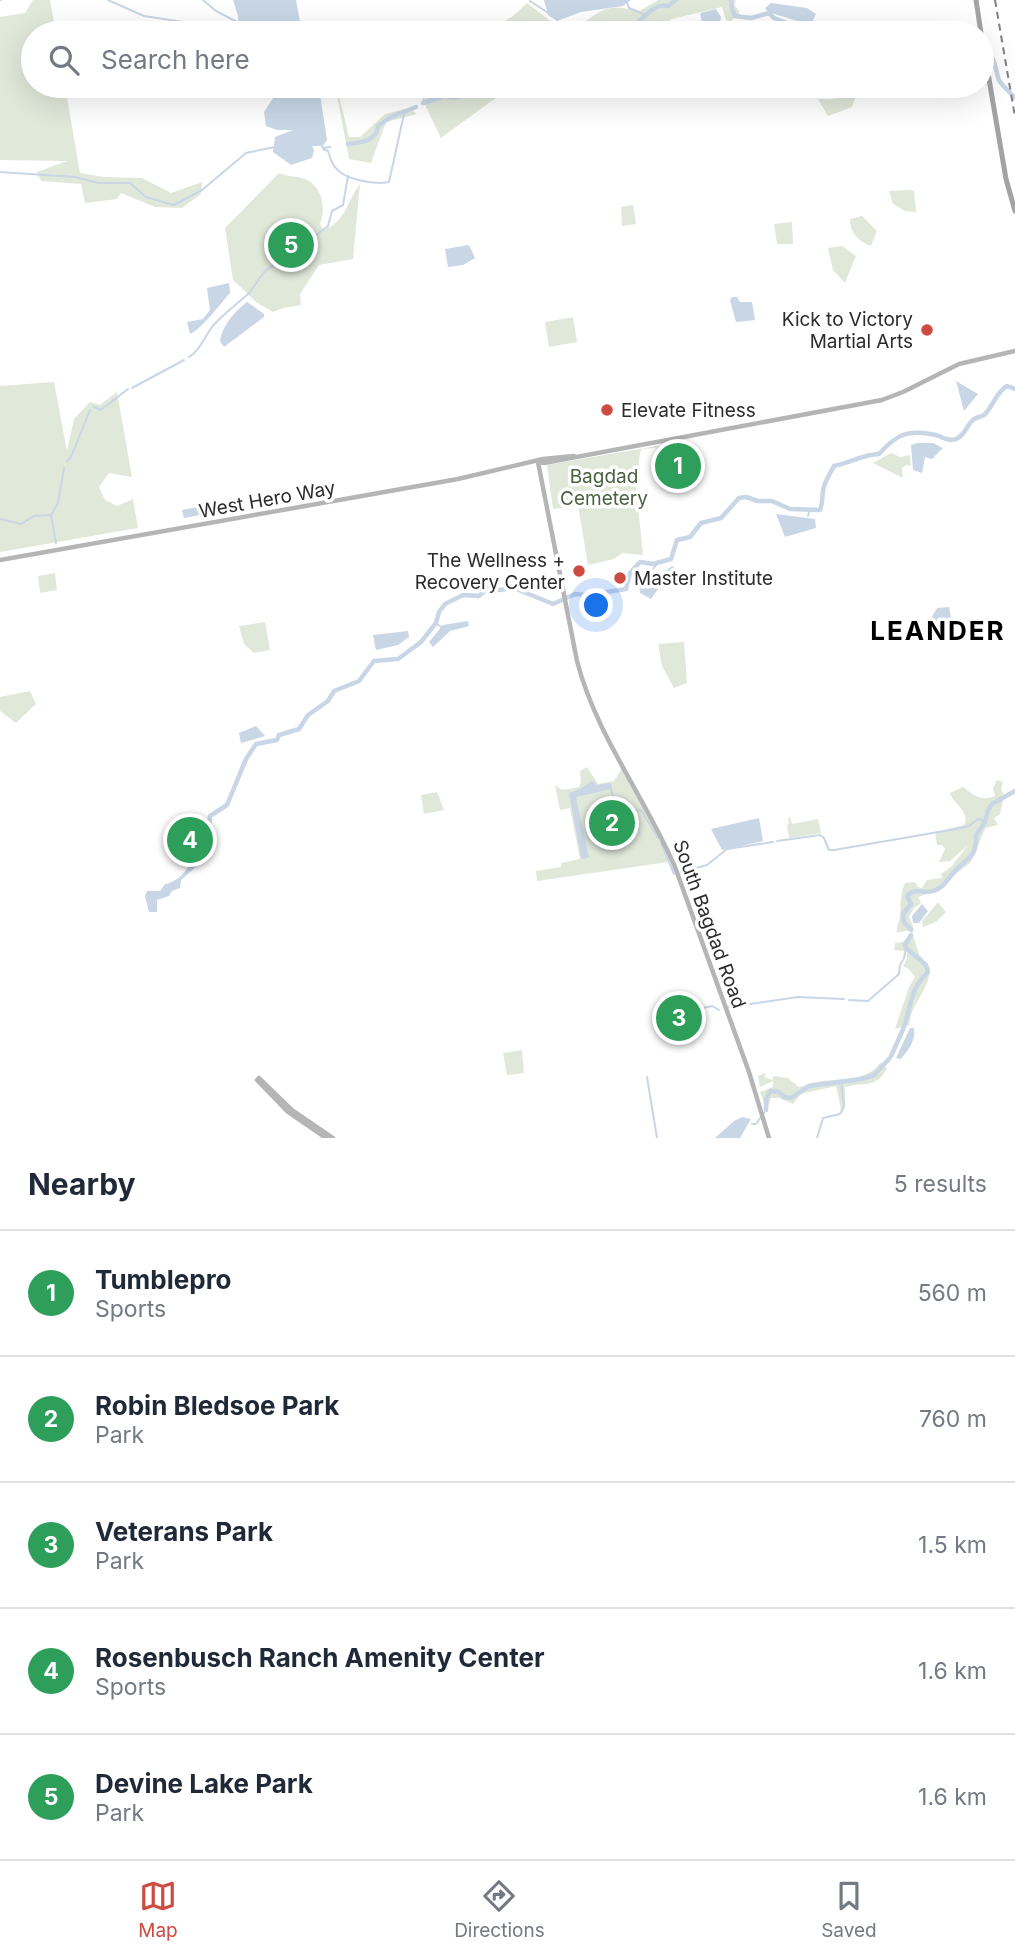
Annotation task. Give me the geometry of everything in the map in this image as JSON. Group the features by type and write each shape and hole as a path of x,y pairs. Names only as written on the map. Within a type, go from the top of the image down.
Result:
{"main road":[{"path":"976,0 979,21"},
{"path":"992,98 1006,178 1015,211"},
{"name":"West Hero Way","path":"0,560 883,400 959,364 1015,351"},
{"name":"South Bagdad Road","path":"538,462 580,671 603,728 663,838 675,867 746,1064 769,1138"},
{"path":"326,1138 288,1112 258,1079 292,1110 333,1138"}],"green space":[{"path":"33,0 50,0 54,21 21,21 21,98 67,98 80,173 142,178 171,193 202,182 201,194 182,208 155,207 121,193 117,199 85,203 81,184 41,181 37,172 67,161 0,160 0,17 25,13"},
{"path":"658,0 736,0 734,5 740,12 731,21 726,20 722,7 669,21 586,21 612,8 638,12"},
{"path":"527,3 550,21 505,21"},
{"path":"338,98 349,137 360,137 385,114 409,108 417,114 386,122 371,163 349,159"},
{"path":"422,98 496,98 441,138"},
{"path":"818,99 855,99 852,107 828,116"},
{"path":"279,173 307,180 317,188 322,199 320,224 324,230 342,216 360,184 353,259 319,265 300,294 301,305 273,312 256,302 233,280 225,228"},
{"path":"889,191 914,191 916,212 905,211 893,204"},
{"path":"633,205 636,224 622,226 621,207"},
{"path":"862,216 877,231 871,246 862,242 851,228 850,219"},
{"path":"792,222 793,244 777,244 774,224"},
{"path":"842,246 856,256 845,283 833,270 828,248"},
{"path":"573,317 577,342 549,347 545,322"},
{"path":"54,382 67,451 74,419 90,402 100,405 117,392 132,477 109,473 99,487 105,500 117,506 133,499 138,528 0,552 0,386"},
{"name":"Bagdad Cemetery","path":"662,445 657,450 642,449 640,453 636,486 643,555 622,553 614,559 588,565 578,506 553,509 547,465"},
{"path":"891,453 900,457 910,455 911,466 902,468 903,478 873,463"},
{"path":"55,573 57,590 40,593 38,576"},
{"path":"265,622 270,650 254,653 244,644 239,626"},
{"path":"684,642 687,683 674,688 662,666 658,644"},
{"path":"30,691 36,704 16,723 0,711 0,697"},
{"path":"587,767 598,784 614,781 622,768 659,837 668,862 537,881 536,871 561,867 561,863 580,859 570,808 560,810 555,785 562,790 579,787 580,771"},
{"path":"997,780 1003,782 1001,789 1004,796 1000,814 994,818 998,825 986,828 971,862 942,889 918,897 921,903 909,917 914,929 897,933 905,883 915,882 922,888 927,880 942,878 941,874 951,867 968,845 950,861 939,862 945,849 942,845 937,845 935,832 964,825 966,819 950,793 963,787 978,797 990,798 995,796 993,788"},
{"path":"437,792 444,810 424,814 421,795"},
{"path":"790,817 792,824 818,819 821,833 789,838 787,825"},
{"path":"204,826 202,847 177,848 179,829"},
{"path":"938,902 946,912 936,922 923,927 922,921"},
{"path":"913,935 919,954 930,968 929,977 913,1009 909,1025 895,1029 915,977 903,966 907,951 894,950 895,943"},
{"path":"681,994 686,1010 691,1014 690,1020 696,1034 693,1039 682,1043 677,1042 662,1001"},
{"path":"522,1050 524,1073 507,1075 503,1053"},
{"path":"880,1063 887,1069 878,1080 845,1087 842,1114 836,1086 801,1094 793,1104 779,1098 771,1098 767,1110 760,1092 773,1087 773,1081 760,1087 758,1076 765,1073 765,1077 772,1080 774,1076 788,1078 799,1087 860,1076 875,1069"}],"water":[{"path":"233,0 296,0 300,21 238,21"},
{"path":"544,0 631,0 623,6 581,12 557,21 548,15"},
{"path":"771,3 807,8 816,14 813,21 797,21 768,12 765,8"},
{"path":"716,9 720,21 702,21 700,13"},
{"path":"273,98 320,98 327,140 323,146 312,146 312,158 291,165 273,152 275,137 293,130 277,130 266,126 264,112"},
{"path":"469,245 475,258 463,265 448,267 445,249"},
{"path":"229,283 230,293 205,322 190,334 187,322 203,319 210,310 207,288"},
{"path":"737,297 740,302 752,302 755,320 736,322 730,300"},
{"path":"247,302 264,314 264,317 224,347 220,341 226,324"},
{"path":"956,381 978,394 964,411"},
{"path":"933,443 943,448 932,459 925,457 922,473 913,470 911,445"},
{"path":"225,503 226,510 184,518 182,510"},
{"path":"776,514 815,519 816,528 785,537"},
{"path":"674,567 651,599 640,593 640,571 657,573"},
{"path":"949,607 954,634 923,642 921,636 937,608"},
{"path":"468,621 469,626 450,631 433,647 429,642 443,625"},
{"path":"408,631 409,637 398,645 376,650 373,635"},
{"path":"256,726 265,736 241,743 239,733"},
{"path":"592,781 596,785 611,783 612,789 576,797 589,857 583,859 569,793"},
{"path":"759,818 763,841 722,850 711,829"},
{"path":"204,856 206,862 199,864 181,880 180,888 157,900 157,912 149,912 145,896 147,891 160,891 165,884 182,874 189,866 191,857"},
{"path":"922,904 928,911 919,923 913,923 912,916"},
{"path":"677,1001 677,1008 682,1012 680,1017 685,1019 685,1031 689,1034 682,1038 677,1034 669,1005 665,1003"},
{"path":"910,1028 914,1028 911,1045 901,1059 896,1058"},
{"path":"742,1117 751,1119 740,1138 715,1138 734,1121"}],"waterway":[{"path":"108,0 144,16 177,21"},
{"path":"203,0 216,11 235,21"},
{"path":"626,0 629,8 646,15"},
{"path":"639,21 654,8 668,6 676,0"},
{"path":"731,0 735,16 751,18 769,13 782,21"},
{"path":"530,1 550,14"},
{"path":"994,63 1000,82 1015,98"},
{"path":"423,103 439,98"},
{"path":"348,144 371,138 378,126 391,117 416,107"},
{"path":"323,149 328,151 339,172 368,182 389,182 404,114"},
{"path":"321,145 323,148 330,147"},
{"path":"0,172 75,177 99,183 130,183 146,197 174,205 202,190 246,153 275,147"},
{"path":"189,357 212,327 248,294 265,271 283,262 328,226 332,211 343,205 348,176"},
{"path":"132,388 184,360"},
{"path":"207,844 210,816 227,805 246,759 256,744 277,740 279,735 299,729 308,715 328,701 334,691 359,681 374,661 398,659 421,642 436,623 445,604 463,595 479,596 489,587 499,590 514,588 553,604 575,594 587,595 626,589 630,573 640,562 653,564 671,559 677,540 690,537 701,523 721,518 739,498 772,501 790,509 820,510 825,484 834,466 879,454 891,442 910,433 956,439 974,419 987,412 1003,389 1007,386 1015,389"},
{"path":"94,407 101,410 128,389"},
{"path":"67,461 90,410"},
{"path":"0,519 21,524 34,516 51,515 58,503 64,468"},
{"path":"808,516 810,509"},
{"path":"51,515 56,543"},
{"path":"649,574 657,564"},
{"path":"436,623 441,627"},
{"path":"611,790 622,807 641,810 658,838"},
{"path":"911,930 904,922 903,914 911,904 907,896 916,891 933,891 943,885 973,853 976,835 992,804 1015,791"},
{"path":"777,841 820,835 829,850 834,850 956,829 969,826 978,819 985,821"},
{"path":"681,872 707,865 727,849 773,842"},
{"path":"661,843 674,874"},
{"path":"891,1056 905,1024 915,990 928,972 926,965 906,948 911,935"},
{"path":"904,958 906,948"},
{"path":"849,1000 868,1001 899,974 903,960"},
{"path":"729,1007 798,997 844,999"},
{"path":"689,1011 712,1006 719,1010"},
{"path":"766,1110 766,1099 770,1091 791,1098 809,1086 862,1079 874,1075 889,1059"},
{"path":"647,1077 657,1138"},
{"path":"817,1138 823,1118 840,1114 844,1106 841,1081"},
{"path":"752,1124 756,1124 766,1110"}],"railway":[{"path":"995,0 1015,117"}],"place":[{"name":"Devine Lake Park","path":"291,245"},
{"name":"Kick to Victory Martial Arts","path":"927,330"},
{"name":"Elevate Fitness","path":"607,410"},
{"name":"Tumblepro","path":"678,466"},
{"name":"The Wellness + Recovery Center","path":"579,571"},
{"name":"Master Institute","path":"620,578"},
{"name":"Robin Bledsoe Park","path":"612,823"},
{"name":"Rosenbusch Ranch Amenity Center","path":"190,840"},
{"name":"Veterans Park","path":"679,1018"}],"district":[{"name":"LEANDER","path":"938,631"}]}
